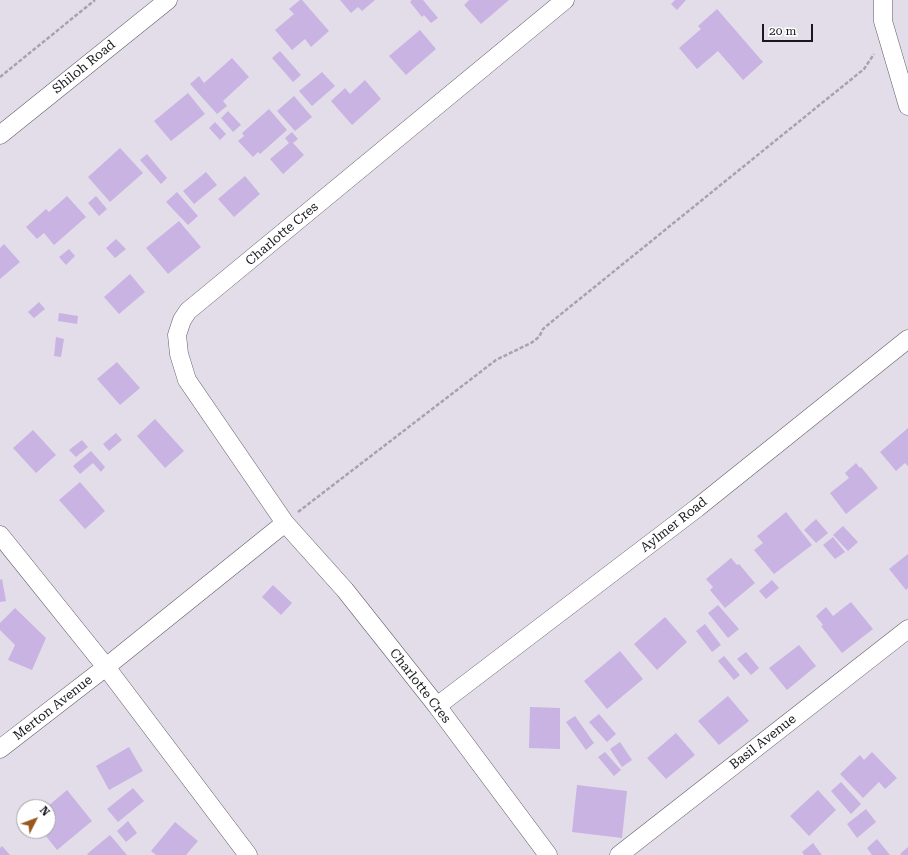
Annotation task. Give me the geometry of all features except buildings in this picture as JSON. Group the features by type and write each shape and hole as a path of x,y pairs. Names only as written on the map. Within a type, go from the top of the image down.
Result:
{"street":[{"name":"Shiloh Road","path":"0,135 168,0"},
{"name":"Charlotte Cres","path":"548,855 437,706 345,590 285,522 187,380 179,354 177,335 182,320 188,311 565,0"},
{"path":"883,0 883,21 908,106"},
{"name":"Aylmer Road","path":"437,706 697,508 908,339"},
{"path":"106,667 285,522"},
{"path":"0,535 106,667 248,855"},
{"name":"Basil Avenue","path":"619,855 908,629"},
{"name":"Merton Avenue","path":"0,749 106,667"}],"path":[{"path":"0,77 95,0"},
{"path":"285,522 496,360 531,343 539,337 543,329 550,323 864,69 877,50"}]}
